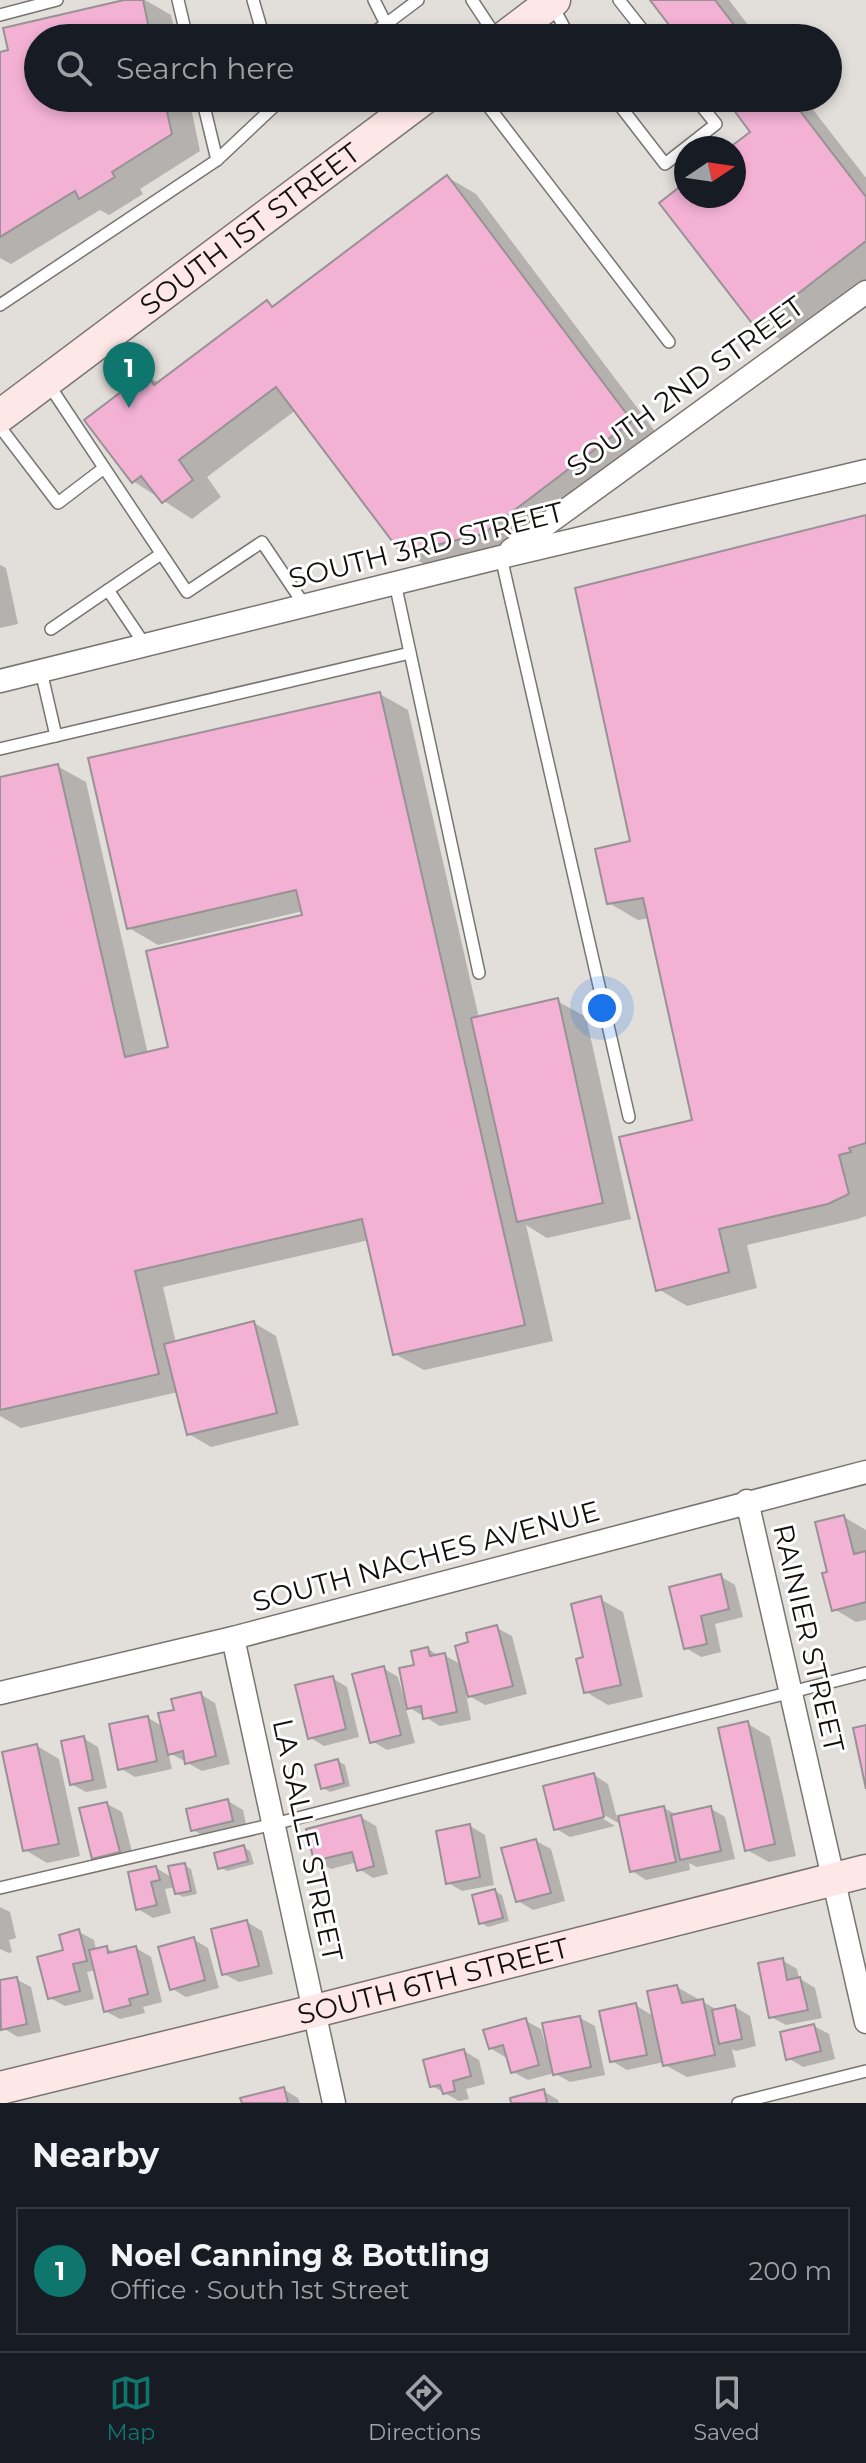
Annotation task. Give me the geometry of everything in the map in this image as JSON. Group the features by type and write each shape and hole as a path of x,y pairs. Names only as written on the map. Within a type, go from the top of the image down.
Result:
{"street":[{"path":"522,24 551,1"},
{"name":"SOUTH 1ST STREET","path":"0,416 405,112"},
{"name":"SOUTH 2ND STREET","path":"501,557 866,292"},
{"name":"SOUTH 3RD STREET","path":"0,681 501,557 866,471"},
{"name":"SOUTH NACHES AVENUE","path":"0,1693 233,1638 866,1472"},
{"name":"RAINIER STREET","path":"747,1501 866,2022"},
{"name":"LA SALLE STREET","path":"233,1638 334,2103"},
{"name":"SOUTH 6TH STREET","path":"0,2088 866,1871"}],"lane":[{"path":"0,15 57,0"},
{"path":"178,0 184,24"},
{"path":"253,0 260,24"},
{"path":"374,0 386,24 418,0"},
{"path":"472,0 488,24"},
{"path":"619,0 638,24"},
{"path":"551,1 563,24"},
{"path":"205,112 217,160"},
{"path":"0,305 217,160 267,112"},
{"path":"493,112 669,342"},
{"path":"625,112 665,164 716,124 706,112"},
{"path":"46,382 187,592 262,542 305,606"},
{"path":"0,427 58,503 104,468"},
{"path":"51,629 161,554"},
{"path":"501,557 629,1117"},
{"path":"395,583 479,973"},
{"path":"108,590 145,645"},
{"path":"0,749 410,653"},
{"path":"41,671 56,736"},
{"path":"0,1888 274,1824 866,1673"},
{"path":"738,2103 866,2071"}],"building":[{"path":"124,0 143,0 148,24 24,24 24,112 167,112 172,134 112,172 115,177 79,199 75,191 0,237 0,52 8,50 3,28"},
{"path":"650,0 715,0 733,24 668,24"},
{"path":"735,112 801,112 866,197 866,241 755,327 659,203 674,191 674,208 746,208 745,136 750,132"},
{"path":"447,175 632,421 483,534 401,553 276,387 179,460 193,480 162,503 141,476 132,483 84,420 146,373 154,385 267,300 272,307"},
{"path":"866,515 866,1143 839,1155 849,1194 828,1204 719,1229 729,1272 656,1291 619,1137 692,1120 643,898 607,904 595,849 630,841 575,588"},
{"path":"380,692 525,1325 393,1355 362,1219 135,1271 159,1374 0,1410 0,777 58,764 125,1057 168,1047 146,951 302,915 296,890 127,929 88,758"},
{"path":"558,998 603,1203 517,1222 471,1018"},
{"path":"254,1321 277,1413 187,1435 164,1344"},
{"path":"844,1515 854,1554 866,1551 866,1602 832,1611 822,1573 827,1572 815,1522"},
{"path":"721,1574 729,1609 701,1616 707,1644 684,1649 669,1587"},
{"path":"601,1596 621,1685 584,1693 576,1659 583,1657 571,1604"},
{"path":"497,1625 513,1686 468,1697 455,1646 468,1642 466,1633"},
{"path":"428,1647 430,1656 445,1653 457,1712 423,1719 421,1706 407,1709 399,1668 414,1665 411,1651"},
{"path":"384,1666 401,1735 370,1743 352,1674"},
{"path":"333,1676 346,1729 308,1739 295,1685"},
{"path":"201,1692 216,1756 185,1764 183,1751 168,1755 158,1713 174,1710 171,1699"},
{"path":"148,1716 157,1761 118,1770 109,1724"},
{"path":"748,1721 775,1844 745,1851 718,1728"},
{"path":"866,1725 866,1789 853,1728"},
{"path":"84,1736 93,1780 70,1785 61,1741"},
{"path":"37,1744 59,1844 23,1851 2,1752"},
{"path":"338,1759 344,1783 321,1789 315,1765"},
{"path":"594,1773 604,1817 554,1830 543,1786"},
{"path":"228,1799 233,1821 191,1831 186,1809"},
{"path":"107,1802 120,1852 92,1859 79,1808"},
{"path":"664,1806 676,1862 630,1872 618,1816"},
{"path":"711,1806 721,1851 680,1860 671,1815"},
{"path":"361,1815 374,1866 357,1871 352,1852 314,1861 306,1829"},
{"path":"470,1824 480,1877 446,1884 436,1831"},
{"path":"536,1839 551,1893 516,1902 501,1848"},
{"path":"244,1845 248,1861 218,1869 214,1853"},
{"path":"185,1863 191,1891 175,1894 168,1866"},
{"path":"156,1866 160,1880 151,1882 157,1905 136,1910 128,1872"},
{"path":"495,1889 503,1918 479,1924 472,1895"},
{"path":"247,1920 259,1966 222,1975 211,1929"},
{"path":"79,1929 87,1961 73,1964 80,1991 48,1999 37,1957 63,1950 59,1935"},
{"path":"194,1937 205,1980 170,1990 158,1947"},
{"path":"107,1946 108,1953 136,1946 148,1994 129,1999 131,2005 104,2012 89,1950"},
{"path":"783,1958 787,1980 800,1977 808,2010 769,2018 758,1963"},
{"path":"17,1977 27,2024 1,2030 0,1980"},
{"path":"677,1985 682,2003 703,1999 715,2055 663,2066 647,1991"},
{"path":"636,2003 647,2055 610,2062 599,2011"},
{"path":"735,2005 742,2039 719,2044 712,2010"},
{"path":"580,2016 591,2067 553,2075 542,2023"},
{"path":"526,2018 539,2065 511,2073 503,2045 489,2049 483,2030"},
{"path":"814,2024 821,2051 786,2060 780,2032"},
{"path":"464,2049 471,2076 453,2081 455,2091 443,2094 440,2085 430,2087 423,2060"},
{"path":"284,2087 288,2103 242,2103 240,2098"},
{"path":"544,2089 547,2103 511,2103 510,2098"}],"place":[{"name":"Noel Canning & Bottling","path":"129,408"}]}
